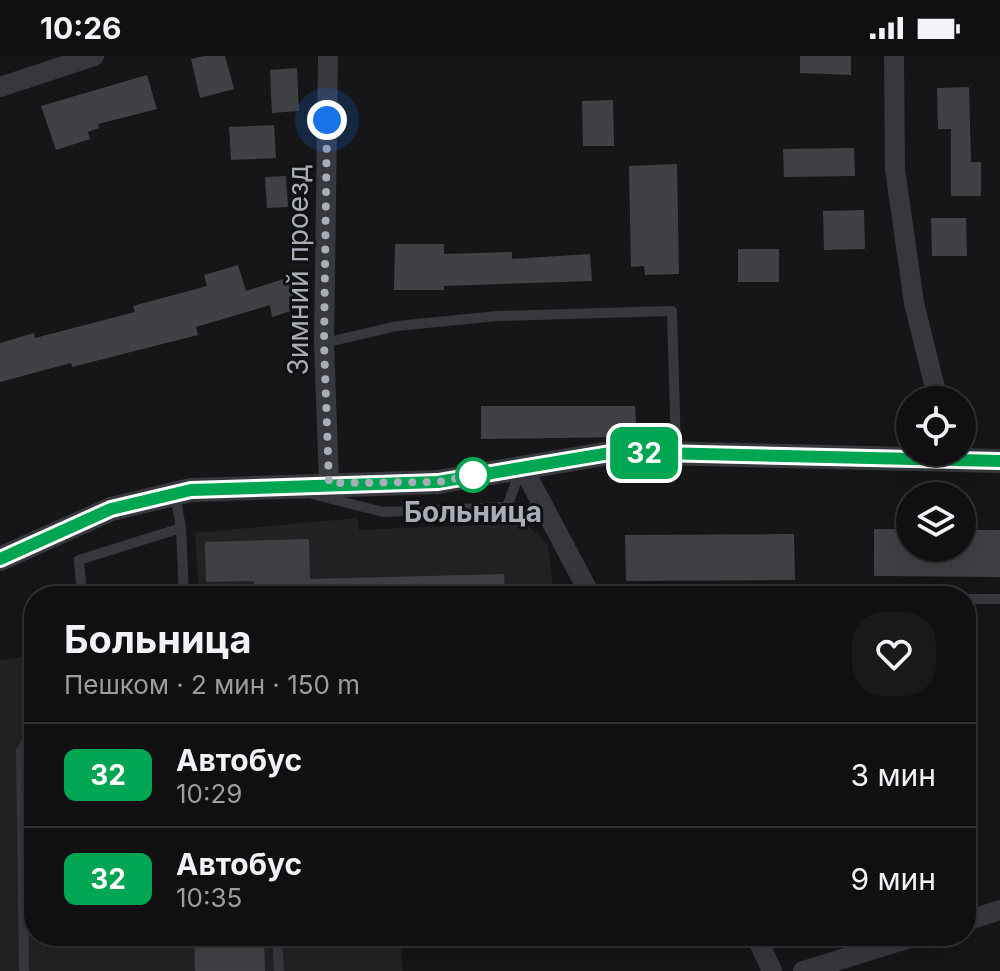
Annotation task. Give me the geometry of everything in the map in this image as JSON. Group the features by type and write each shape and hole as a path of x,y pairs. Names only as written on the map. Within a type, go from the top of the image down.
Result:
{"street":[{"path":"0,87 94,56"},
{"name":"Зимний проезд","path":"328,56 324,343 329,483"},
{"path":"894,56 895,169 914,303 935,386"},
{"path":"0,559 111,509 191,490 329,483 438,482 616,452 896,455"},
{"path":"976,458 1000,461"},
{"path":"522,466 586,586"},
{"path":"976,918 1000,910"},
{"path":"761,946 772,971"},
{"path":"803,971 884,946"}],"lane":[{"path":"324,343 397,326 497,316 672,311 676,448"},
{"path":"283,487 383,512 507,507 522,466"},
{"path":"174,493 181,528 184,586"},
{"path":"81,586 79,560 181,528"},
{"path":"976,599 1000,599"},
{"path":"24,746 21,751 24,971"},
{"path":"278,946 279,971"}],"shaded area":[{"path":"357,518 359,530 525,523 548,544 553,586 198,586 195,533"},
{"path":"24,656 24,946 401,946 403,971 0,971 0,660"}],"building":[{"path":"225,56 234,89 200,98 191,59"},
{"path":"800,56 851,56 851,75 800,73"},
{"path":"297,68 299,111 272,113 270,70"},
{"path":"147,75 157,109 98,124 99,128 88,132 90,139 56,150 41,106"},
{"path":"969,87 971,162 981,162 981,196 951,196 951,129 938,129 937,88"},
{"path":"613,100 614,146 583,146 582,101"},
{"path":"274,125 276,158 231,160 229,127"},
{"path":"854,148 855,176 784,177 783,149"},
{"path":"677,164 679,274 645,275 644,266 631,267 629,166"},
{"path":"286,176 288,207 267,208 265,177"},
{"path":"864,210 865,249 824,250 823,211"},
{"path":"931,218 966,218 967,256 932,256"},
{"path":"395,244 444,244 444,254 512,252 512,259 590,254 592,281 394,290"},
{"path":"738,249 779,249 779,282 738,282"},
{"path":"238,265 246,291 296,275 297,309 272,317 270,305 196,327 198,335 0,382 0,343 34,333 35,338 135,312 133,306 207,286 204,275"},
{"path":"481,406 635,406 636,424 626,424 626,437 481,439"},
{"path":"874,529 896,529 896,562 976,562 976,530 1000,530 1000,577 874,576"},
{"path":"794,534 795,580 626,581 625,535"},
{"path":"309,539 310,579 504,574 505,586 254,586 254,581 206,582 205,542"},
{"path":"194,946 264,946 265,971 195,971"}],"bus line":[{"name":"32","path":"0,559 111,509 191,490 329,483 438,482 616,452 1000,461"}],"place":[{"name":"Больница","path":"473,475"}],"route":[{"path":"327,120 324,343 329,483 438,482 473,475"}]}
